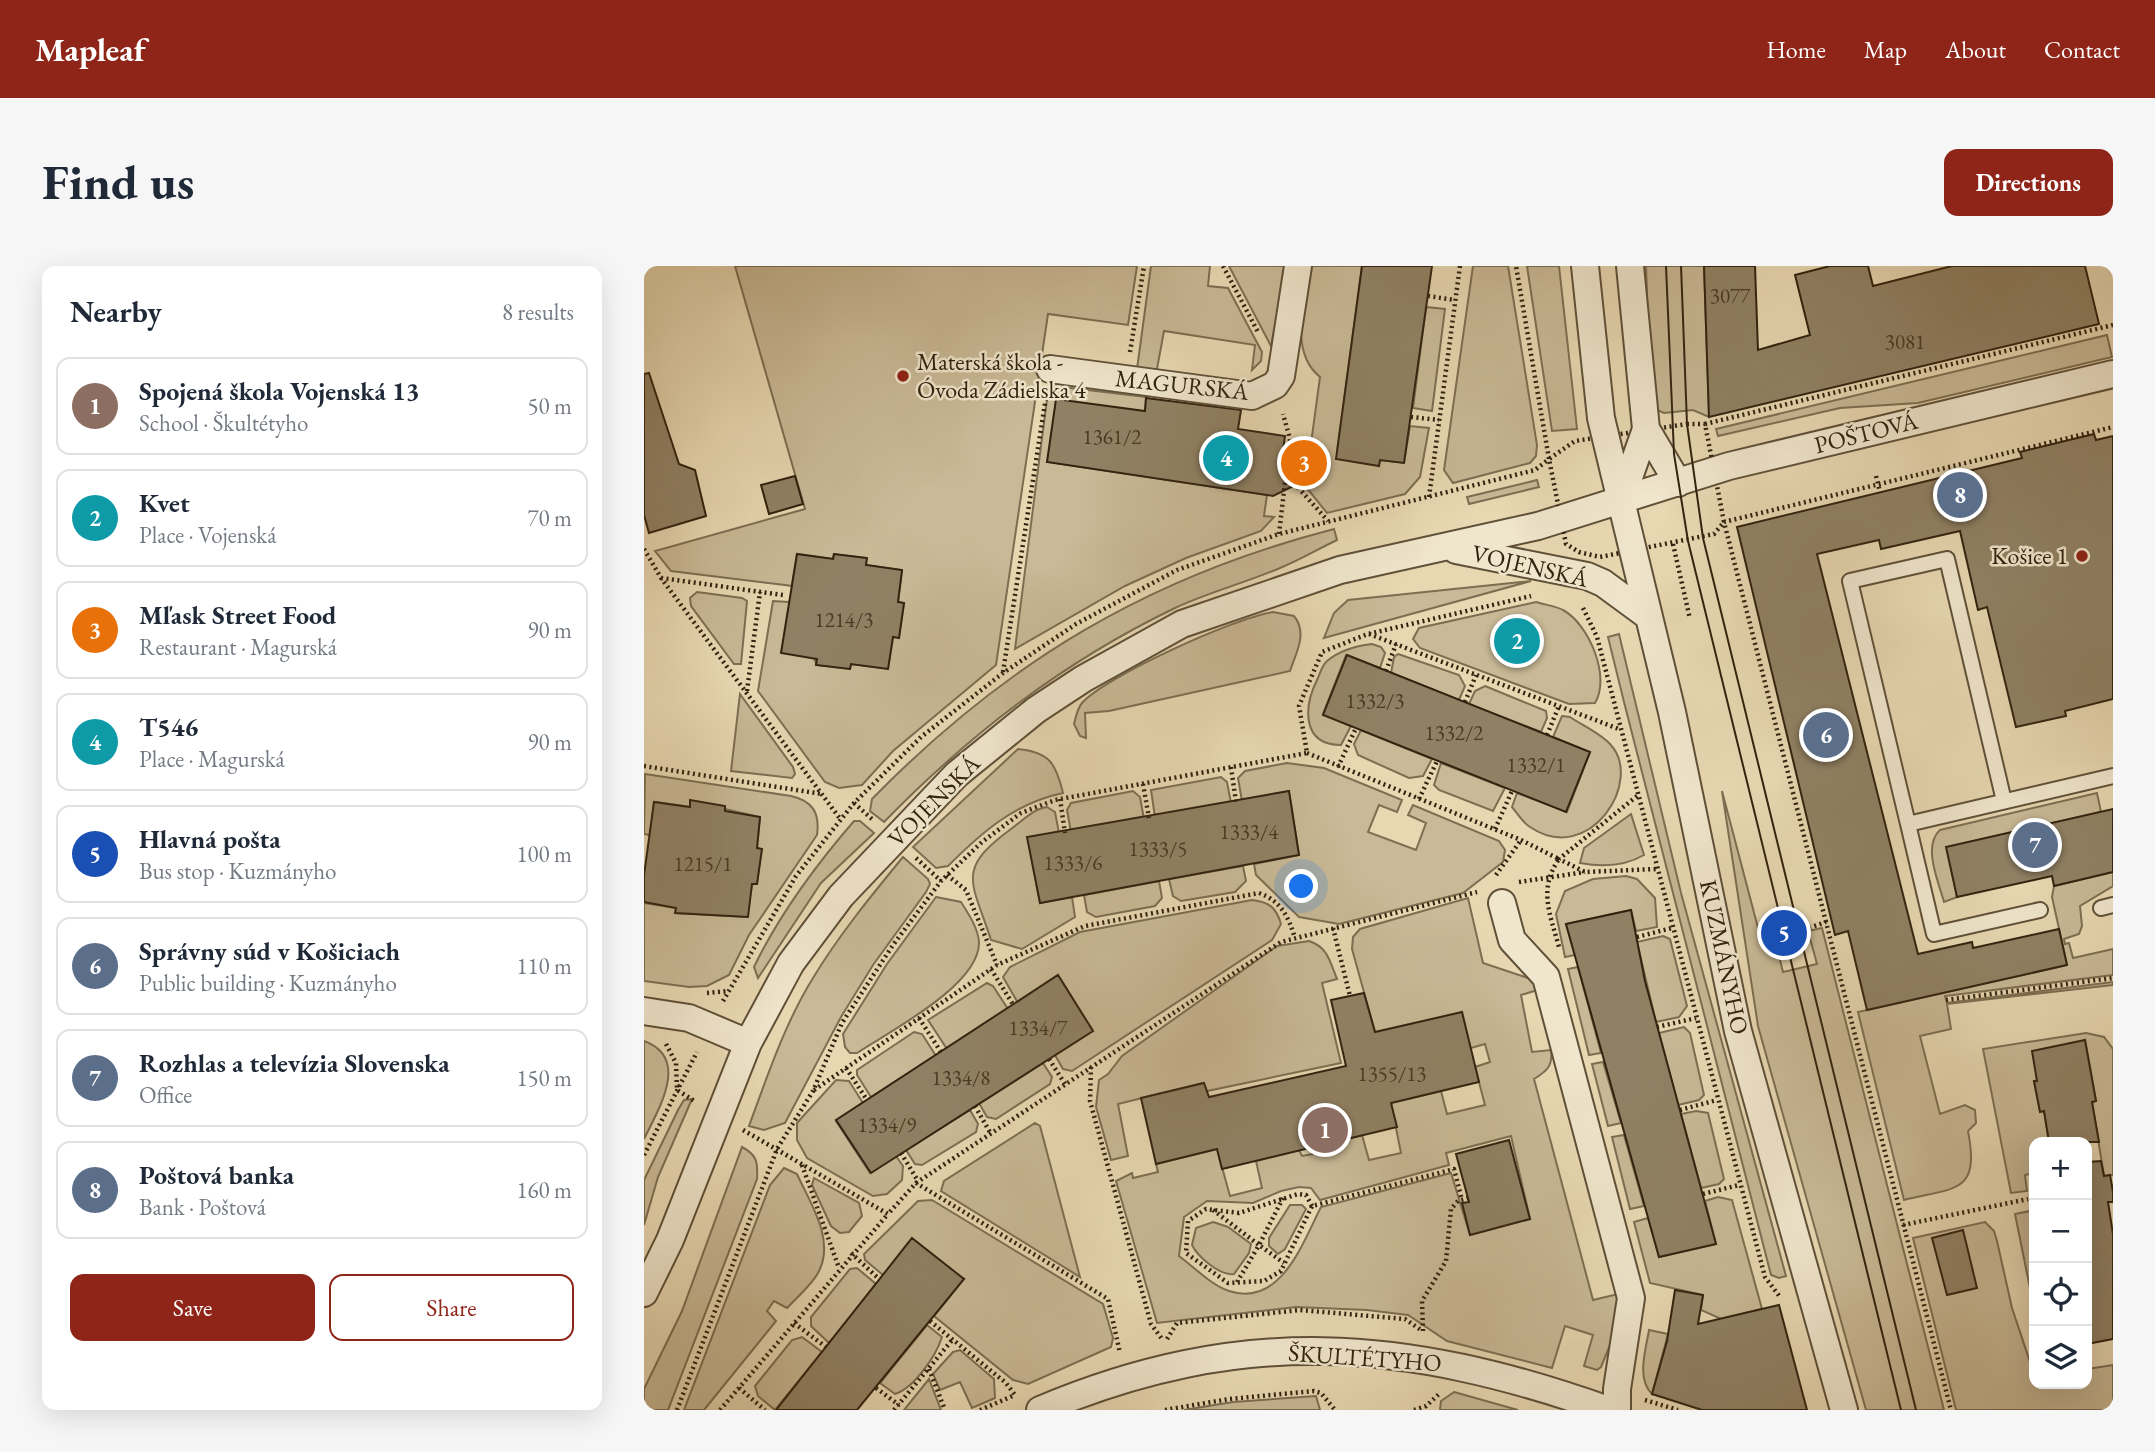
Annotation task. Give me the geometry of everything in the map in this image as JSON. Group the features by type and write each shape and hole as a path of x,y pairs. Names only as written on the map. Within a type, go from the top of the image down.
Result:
{"street":[{"name":"MAGURSKÁ","path":"1050,369 1252,396 1275,385 1284,362 1298,266"},
{"name":"KUZMÁNYHO","path":"1585,266 1601,418 1672,712 1738,1031 1844,1410"},
{"path":"1621,500 1646,429 1630,266"},
{"name":"POŠTOVÁ","path":"1621,500 1729,466 2113,374"},
{"path":"1646,429 1678,483"},
{"name":"VOJENSKÁ","path":"644,1293 670,1240 748,1043 791,963 841,896 957,774 1036,710 1127,652 1219,610 1340,570 1538,526 1621,500"},
{"name":"VOJENSKÁ","path":"1444,548 1587,576 1618,593 1648,616"},
{"path":"1497,889 1512,940 1546,977 1631,1298 1617,1389 1617,1410"},
{"path":"644,1012 690,1018 748,1043"},
{"name":"ŠKULTÉTYHO","path":"1034,1400 1089,1389 1145,1371 1223,1356 1301,1349 1402,1356 1466,1366 1608,1410"}],"lane":[{"path":"2004,802 1947,559 1850,581 1934,934 2040,910"},
{"path":"1908,824 2113,776"}],"path":[{"path":"1126,380 1143,266"},
{"path":"1223,266 1261,340"},
{"path":"1429,497 1460,266"},
{"path":"1428,296 1455,300"},
{"path":"1705,424 2113,325"},
{"path":"1003,673 1050,369"},
{"path":"1275,385 1290,439 1279,534"},
{"path":"1411,417 1439,421"},
{"path":"1951,1410 1724,522 2113,427"},
{"path":"1287,474 1328,521"},
{"path":"1876,476 1880,492"},
{"path":"1673,544 1690,619"},
{"path":"644,549 645,556 841,820"},
{"path":"661,578 783,595"},
{"path":"747,693 761,592"},
{"path":"677,1410 777,1149 813,1091 842,1023 892,945 947,875 982,842 1021,813 1060,799 1307,753 1299,706 1322,652 1368,634 1542,593"},
{"path":"1579,602 1594,624 1619,729 1765,1277 1786,1305"},
{"path":"1368,634 1619,729"},
{"path":"1386,671 1396,644"},
{"path":"1465,702 1476,675"},
{"path":"1547,735 1559,706"},
{"path":"1338,767 1356,728"},
{"path":"1419,799 1437,761"},
{"path":"644,766 822,794"},
{"path":"1231,767 1236,802"},
{"path":"1143,784 1149,818"},
{"path":"1495,829 1512,791"},
{"path":"1585,872 1559,859 1637,796"},
{"path":"1060,799 1065,833"},
{"path":"1497,889 1521,840"},
{"path":"720,1410 851,1253 917,1182 1281,942 1497,889 1585,872 1657,869"},
{"path":"947,875 966,890 997,965"},
{"path":"813,1091 997,965 1085,926 1259,893 1272,898 1288,916 1295,938"},
{"path":"1778,939 1826,922"},
{"path":"1333,928 1350,996"},
{"path":"1637,937 1672,928"},
{"path":"990,970 1014,1006"},
{"path":"1946,1000 2113,978"},
{"path":"919,1018 941,1052"},
{"path":"1657,1027 1696,1018"},
{"path":"659,1038 670,1047 676,1063 677,1090"},
{"path":"1049,1059 1065,1084"},
{"path":"1091,1067 1090,1101 1151,1324 1165,1342"},
{"path":"846,1068 867,1100"},
{"path":"1680,1110 1717,1100"},
{"path":"975,1106 991,1134"},
{"path":"777,1149 888,1214"},
{"path":"901,1153 917,1182 1108,1299 1120,1353 1108,1357"},
{"path":"802,1164 839,1268"},
{"path":"1312,1206 1306,1195 1283,1198 1239,1213 1212,1209 1198,1213 1188,1221 1186,1253 1220,1279 1236,1284 1264,1281 1281,1270 1312,1206 1454,1168 1465,1199 1451,1209 1446,1261 1422,1301 1423,1332"},
{"path":"1703,1194 1739,1185"},
{"path":"1236,1284 1283,1198"},
{"path":"1903,1225 2028,1199"},
{"path":"1212,1209 1284,1263"},
{"path":"851,1253 879,1279"},
{"path":"930,1321 1006,1383 1015,1395"},
{"path":"794,1323 826,1347"},
{"path":"894,1410 953,1339"},
{"path":"928,1368 945,1410"},
{"path":"739,1388 765,1410"},
{"path":"876,1388 899,1405"},
{"path":"1165,1410 1229,1399 1314,1391 1321,1393 1333,1408"},
{"path":"980,1410 1015,1395 1034,1400"},
{"path":"1650,1402 1678,1410"}],"shaded area":[{"path":"735,266 1137,266 1128,325 1048,314 996,665 893,751 862,785 839,788 825,782 758,691 773,601 789,602 817,665 850,669 851,664 888,669 893,637 899,637 904,603 898,602 902,570 866,565 866,558 834,554 833,559 797,554 792,586 671,571 655,551 805,509"},
{"path":"1151,266 1210,266 1208,286 1228,288 1262,352 1261,361 1252,370 1255,345 1164,331 1157,369 1137,369"},
{"path":"1229,266 1287,266 1271,346"},
{"path":"1310,266 1362,266 1337,452 1379,465 1380,460 1404,463 1410,426 1429,428 1420,477 1405,494 1327,513 1302,482 1312,477 1316,455 1310,451 1320,377 1310,366 1301,340"},
{"path":"1473,266 1508,266 1537,445 1536,456 1530,463 1453,483 1444,470"},
{"path":"1527,266 1559,266 1577,429 1552,431"},
{"path":"1646,266 1704,266 1709,417 1693,410 1664,413 1657,410 1650,388"},
{"path":"1426,307 1445,309 1432,411 1413,408"},
{"path":"2107,335 2112,357 1918,403 1840,408 1718,436 1716,429"},
{"path":"1054,386 1146,397 1145,411 1048,462 1267,495 1264,516 1274,517 1261,531 1186,558 1125,586 1015,649 1047,399 1049,389"},
{"path":"1537,480 1539,487 1469,504 1467,497"},
{"path":"1334,529 1337,540 1295,562 1175,608 1094,652 1056,676 984,730 884,822 870,811 872,799 923,750 975,706 1028,666 1084,631 1141,599 1202,572"},
{"path":"1531,581 1324,638 1334,613 1348,600"},
{"path":"697,592 747,601 741,664 734,664 691,606 690,598"},
{"path":"1536,602 1563,610 1589,639 1599,666 1599,692 1595,703 1569,704 1420,648 1413,639 1419,628"},
{"path":"1273,612 1294,616 1300,629 1300,643 1290,671 1109,711 1085,713 1086,738 1080,736 1074,724 1077,713 1082,703 1095,692 1143,664 1203,636"},
{"path":"1619,634 1681,893 1786,1276 1779,1278 1771,1275 1624,702 1608,637"},
{"path":"1372,644 1381,647 1385,653 1380,668 1346,655 1323,714 1351,726 1341,745 1328,743 1312,731 1308,712 1321,670 1325,663 1337,654"},
{"path":"1398,654 1459,675 1465,686 1459,700 1391,673 1394,657"},
{"path":"1485,686 1546,711 1547,718 1541,732 1469,704 1475,691"},
{"path":"740,694 793,767 795,774 792,778 731,771"},
{"path":"1562,716 1570,717 1610,744 1619,760 1621,778 1616,797 1605,814 1590,828 1572,836 1552,836 1527,825 1512,807 1517,793 1567,812 1590,752 1553,737"},
{"path":"1361,730 1432,759 1423,776 1409,778 1358,755 1354,744"},
{"path":"1018,749 1038,753 1050,761 1058,774 1063,793 1030,804 1000,820 948,866 936,868 913,847"},
{"path":"1287,763 1324,768 1402,800 1397,812 1379,805 1368,832 1416,850 1426,823 1408,815 1413,805 1499,841 1505,850 1503,862 1463,893 1339,924 1299,917 1256,875 1254,864 1299,855 1289,792 1242,801 1238,778 1245,771"},
{"path":"1441,763 1505,788 1493,811 1439,790 1434,785"},
{"path":"645,774 791,796 805,801 816,814 817,835 749,935 729,975 707,986 689,987 644,981 644,903 676,908 676,913 747,917 752,884 757,884 761,849 757,848 760,817 690,801 690,807 654,802 650,835 644,834"},
{"path":"1221,777 1227,782 1231,803 1155,817 1151,790"},
{"path":"1133,791 1140,797 1144,819 1071,832 1067,810 1071,803"},
{"path":"1722,791 1762,943 1775,940 1783,972 1817,964 1808,931 1822,928 1944,1410 1866,1410 1758,1026"},
{"path":"2097,793 2101,812 1947,847 1957,897 1944,902 1932,855 1932,845 1940,830"},
{"path":"1047,807 1055,812 1059,833 1028,838 1040,903 1072,897 1075,917 1022,949 991,940 974,890 975,867 993,843 1032,813"},
{"path":"1631,814 1644,855 1613,865 1580,863 1584,848"},
{"path":"854,821 860,821 874,833 821,883 758,978 754,967 775,928 812,873"},
{"path":"903,857 928,879 930,884 926,892 873,965 841,1017 785,1123 764,1130 749,1126 777,1050 803,995 844,931"},
{"path":"1243,866 1246,881 1235,892 1181,901 1173,896 1169,879"},
{"path":"2113,872 2113,886 2080,906 2082,926 2079,934 2064,939 2065,944 2069,943 2073,958 2113,949 2113,975 1945,996 1947,1003 2113,982 2113,985 1947,1004 1951,1029 1920,1036 1940,1114 1965,1105 1975,1110 1976,1123 1968,1131 1970,1167 1967,1177 1950,1189 1904,1200 1858,1012 2067,965 2052,897 2054,886"},
{"path":"1626,876 1637,879 1655,898 1657,927 1636,931 1631,910 1566,924 1575,955 1565,957 1556,914 1565,891 1593,879"},
{"path":"1159,881 1162,898 1155,906 1096,917 1087,912 1084,895"},
{"path":"936,897 961,902 978,937 975,958 965,974 931,1005 857,1053 850,1053 845,1047 843,1034 887,964"},
{"path":"1468,898 1483,963 1531,979 1538,990 1521,995 1532,1052 1551,1050 1548,1068 1534,1079 1593,1300 1618,1294 1615,1333 1601,1367 1597,1370 1584,1366 1593,1335 1565,1326 1552,1368 1447,1341 1408,1315 1367,1310 1296,1307 1157,1323 1116,1181 1132,1173 1133,1178 1158,1172 1156,1164 1217,1149 1230,1196 1262,1188 1256,1161 1299,1150 1302,1156 1319,1153 1318,1146 1362,1135 1369,1160 1401,1153 1391,1103 1441,1091 1447,1114 1485,1105 1475,1067 1490,1062 1485,1044 1471,1048 1375,1032 1352,949 1353,937 1360,929","holes":["1511,1136 1530,1219 1470,1235 1451,1173 1321,1207 1288,1268 1263,1290 1247,1294 1229,1291 1209,1280 1179,1256 1184,1217 1207,1201 1253,1203 1281,1191 1299,1187 1311,1188 1320,1200 1449,1165 1446,1153"]},
{"path":"1252,900 1267,904 1277,913 1281,924 1272,940 1072,1071 1063,1069 1055,1055 1093,1031 1058,975 1018,1003 1003,977 1010,967 1080,932"},
{"path":"1663,936 1670,939 1687,1006 1679,1017 1656,1022 1637,942"},
{"path":"1309,941 1324,951 1337,979 1322,983 1341,1063 1207,1091 1203,1083 1118,1104 1128,1156 1111,1160 1096,1107 1099,1080 1108,1074 1122,1056 1277,946"},
{"path":"1578,967 1601,1053 1589,1055 1568,969"},
{"path":"987,983 993,986 1008,1009 947,1049 928,1020"},
{"path":"1684,1027 1690,1033 1704,1095 1699,1100 1678,1105 1659,1033"},
{"path":"914,1032 922,1034 936,1056 871,1097 857,1075 857,1070"},
{"path":"2086,1033 2104,1037 2113,1049 2113,1175 2104,1176 2092,1102 2096,1101 2085,1040 2034,1082 2040,1111 2044,1111 2048,1137 2029,1137 2029,1174 2025,1175 2027,1191 2011,1193 1983,1049"},
{"path":"644,1041 658,1049 666,1059 668,1072 663,1100 644,1139"},
{"path":"1603,1062 1621,1123 1608,1126 1592,1064"},
{"path":"1043,1063 1052,1077 1050,1084 996,1119 987,1117 979,1103"},
{"path":"836,1080 849,1081 863,1103 836,1121 870,1173 896,1156 903,1166 902,1180 887,1194 873,1196 807,1158 797,1140 797,1123"},
{"path":"692,1099 658,1177 644,1225 644,1180 678,1110 684,1100"},
{"path":"970,1110 978,1124 976,1132 922,1165 915,1164 906,1150"},
{"path":"1696,1111 1708,1113 1724,1179 1719,1184 1701,1188 1681,1114"},
{"path":"1035,1123 1040,1126 1080,1277 941,1191 944,1181"},
{"path":"1624,1135 1644,1206 1630,1209 1612,1137"},
{"path":"742,1147 751,1153 755,1160 757,1179 668,1410 644,1410 644,1389 682,1311"},
{"path":"784,1168 797,1174 819,1221 824,1246 819,1271 809,1286 787,1308 774,1301 767,1311 776,1321 704,1410 684,1410 770,1185"},
{"path":"814,1178 859,1203 862,1216 849,1232 840,1233 831,1226 812,1185"},
{"path":"1718,1197 1732,1200 1762,1309 1721,1319 1701,1310 1703,1295 1650,1283 1634,1222 1648,1218 1659,1257 1716,1244 1705,1201"},
{"path":"932,1200 1103,1304 1113,1338 1111,1347 1028,1384 1013,1380 934,1316 964,1279 883,1275 865,1260 864,1254 918,1201"},
{"path":"1290,1205 1302,1205 1306,1209 1285,1249 1278,1254 1269,1246 1269,1238"},
{"path":"2029,1211 2029,1283 2015,1214"},
{"path":"1213,1222 1228,1227 1251,1244 1249,1253 1234,1274 1222,1272 1210,1265 1192,1245 1196,1228"},
{"path":"1985,1222 1994,1231 2012,1308 2029,1359 2029,1389 2092,1389 2092,1368 2113,1365 2113,1410 1956,1410 1913,1238"},
{"path":"857,1268 876,1284 829,1343 811,1326 811,1317 850,1269"},
{"path":"927,1325 942,1337 939,1345 917,1378 895,1394 880,1383"},
{"path":"1649,1330 1668,1334 1652,1394 1647,1388 1643,1372"},
{"path":"802,1337 822,1352 775,1410 758,1396 755,1386 792,1340"},
{"path":"960,1350 994,1379 995,1398 972,1408 960,1382 940,1390 933,1374 953,1352"},
{"path":"929,1379 941,1410 904,1410"},
{"path":"1454,1392 1518,1410 1440,1410 1441,1401"},
{"path":"1316,1396 1320,1410 1184,1410 1233,1402"}],"building":[{"path":"1362,266 1432,266 1404,463 1380,460 1379,466 1336,459"},
{"path":"1704,266 1755,266 1758,350 1810,335 1795,275 1830,266 1868,266 1873,286 1952,266 2085,266 2099,324 1709,417"},
{"path":"649,373 679,464 695,470 706,516 649,533 644,515 644,374"},
{"path":"1146,398 1241,410 1238,429 1285,436 1282,458 1318,443 1312,477 1273,496 1047,462 1056,399 1145,411"},
{"path":"2094,434 2096,440 2113,436 2113,699 2065,711 2066,716 2016,727 1987,607 1978,610 1960,531 1881,549 1879,540 1817,554 1918,954 1972,942 1973,948 2059,929 2067,965 1867,1010 1848,931 1835,935 1737,527 2022,458 2020,452"},
{"path":"795,476 803,504 769,514 761,485"},
{"path":"797,554 833,559 834,554 867,558 866,565 902,570 898,602 904,603 899,638 893,637 888,669 851,664 850,669 816,665 817,659 781,653"},
{"path":"1347,655 1590,752 1566,812 1323,715"},
{"path":"1289,791 1299,855 1040,903 1027,837"},
{"path":"690,800 725,806 725,811 760,817 757,848 762,849 757,884 752,884 748,917 675,913 676,908 644,902 644,875 654,802 690,807"},
{"path":"2113,809 2113,872 2054,886 2052,876 1957,897 1946,847"},
{"path":"1631,910 1645,981 1716,1244 1659,1257 1566,924"},
{"path":"1058,975 1093,1031 871,1173 836,1120"},
{"path":"1364,993 1375,1032 1462,1012 1479,1082 1391,1103 1397,1127 1222,1169 1217,1149 1156,1164 1141,1098 1204,1083 1209,1097 1346,1066 1331,1000"},
{"path":"2085,1040 2096,1101 2092,1102 2099,1142 2092,1142 2092,1137 2048,1137 2044,1111 2040,1112 2034,1081 2037,1081 2032,1051"},
{"path":"1509,1140 1530,1219 1470,1235 1462,1203 1469,1202 1456,1154"},
{"path":"2101,1161 2104,1176 2110,1175 2113,1192 2113,1202 2108,1202 2113,1234 2113,1339 2092,1343 2092,1200 2092,1162"},
{"path":"1963,1230 1977,1288 1947,1295 1932,1238"},
{"path":"912,1238 964,1279 857,1410 776,1410"},
{"path":"1675,1290 1703,1295 1698,1324 1779,1305 1807,1410 1702,1410 1652,1394 1667,1341"}],"tram line":[{"path":"1666,266 1674,454 1688,541 1901,1410"},
{"path":"1681,266 1687,424 1703,538 1916,1410"}],"place":[{"name":"Materská škola - Óvoda Zádielska 4","path":"903,376"},
{"name":"T546","path":"1226,458"},
{"name":"Mľask Street Food","path":"1304,463"},
{"name":"Poštová banka","path":"1960,495"},
{"name":"Košice 1","path":"2082,556"},
{"name":"Kvet","path":"1517,641"},
{"name":"Správny súd v Košiciach","path":"1826,735"},
{"name":"Rozhlas a televízia Slovenska","path":"2035,845"},
{"name":"Hlavná pošta","path":"1784,933"},
{"name":"Spojená škola Vojenská 13","path":"1325,1130"}]}
